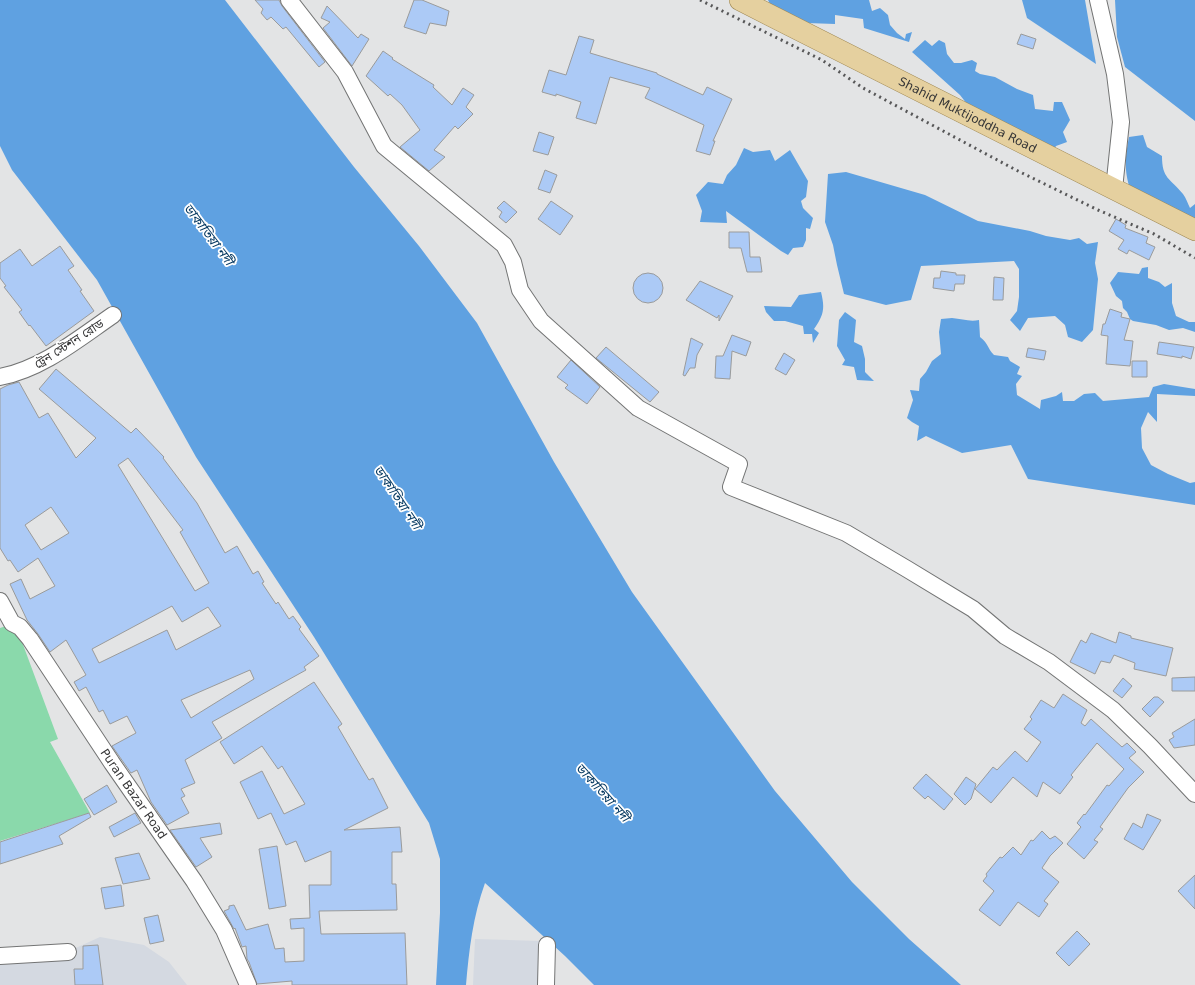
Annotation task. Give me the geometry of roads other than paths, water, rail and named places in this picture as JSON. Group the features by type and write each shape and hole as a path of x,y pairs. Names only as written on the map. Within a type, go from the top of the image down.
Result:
{"main road":[{"name":"Shahid Muktijoddha Road","path":"740,0 1195,230"}],"street":[{"path":"289,0 345,72 384,146 504,245 513,262 520,290 541,321 638,408 739,464 731,487 785,510 846,533 973,609 1005,636 1049,662 1113,710 1150,746 1195,794"},
{"path":"1098,0 1115,74 1121,122 1114,189"},
{"name":"ট্রেন স্টেশন রোড","path":"0,377 28,370 113,315"},
{"path":"0,601 6,625"},
{"name":"Puran Bazar Road","path":"6,625 20,627 30,639 112,763 194,881 224,930 248,985"},
{"path":"546,985 547,945"},
{"path":"0,956 68,952"}],"water":[{"name":"ডাকাতিয়া নদী","path":"0,0 225,0 354,167 419,246 477,323 554,462 632,592 775,791 852,882 909,939 961,985 594,985 565,956 485,883 477,908 472,933 466,985 436,985 440,913 440,859 429,823 314,637 196,457 97,280 12,170 0,146"},
{"path":"768,0 869,0 872,11 880,8 888,15 890,25 905,39 906,34 912,32 909,42 864,28 863,19 835,15 835,24 779,22"},
{"path":"1022,0 1085,0 1096,64 1027,18"},
{"path":"1115,0 1195,0 1195,121 1125,67 1117,37"},
{"path":"925,40 932,46 939,40 945,43 947,54 954,63 972,60 977,63 975,71 980,74 995,77 1017,89 1033,95 1035,109 1053,111 1054,102 1062,102 1070,120 1063,132 1067,142 1056,146 1049,159 988,131 960,95 912,52"},
{"path":"1143,135 1147,147 1162,156 1162,164 1165,174 1183,194 1190,208 1195,204 1195,226 1130,189 1126,163 1129,137"},
{"path":"744,148 753,152 770,150 775,161 790,150 808,181 806,197 801,201 803,208 813,218 810,229 806,228 806,240 803,247 793,248 788,255 726,211 727,223 700,222 702,211 696,195 708,182 723,184 727,175 736,165"},
{"path":"846,172 925,195 978,221 1030,231 1046,236 1070,240 1079,238 1087,244 1098,242 1095,263 1098,279 1093,330 1082,342 1068,337 1065,325 1055,316 1028,318 1020,331 1010,320 1017,311 1019,297 1019,269 1014,261 921,266 911,300 886,305 844,294 833,245 825,222 828,174"},
{"path":"1148,267 1148,278 1159,282 1165,287 1172,283 1172,303 1176,316 1189,322 1195,322 1195,332 1183,328 1169,330 1156,325 1133,321 1130,319 1127,312 1123,308 1122,301 1116,296 1110,283 1118,272 1139,274 1142,268"},
{"path":"821,292 823,311 820,320 814,329 819,333 813,343 812,334 804,334 803,326 785,321 774,321 766,312 764,306 791,307 799,295"},
{"path":"845,312 856,320 854,342 862,346 865,359 865,372 874,381 857,380 854,367 842,365 845,360 837,346 839,320"},
{"path":"952,318 969,321 979,320 980,337 992,353 994,355 1008,357 1010,361 1020,367 1017,374 1022,376 1016,384 1017,395 1040,409 1041,400 1056,396 1062,392 1063,401 1074,401 1084,394 1095,393 1103,401 1149,397 1153,387 1164,384 1195,389 1195,396 1157,394 1157,422 1148,412 1141,428 1142,448 1151,465 1190,483 1195,482 1195,505 1028,479 1011,445 962,453 926,436 917,441 919,426 907,418 913,400 910,390 919,391 920,379 932,361 941,354 939,332 941,319"}],"railway":[{"path":"700,0 822,60 863,88 1016,170 1098,210 1154,234 1195,258"}]}
